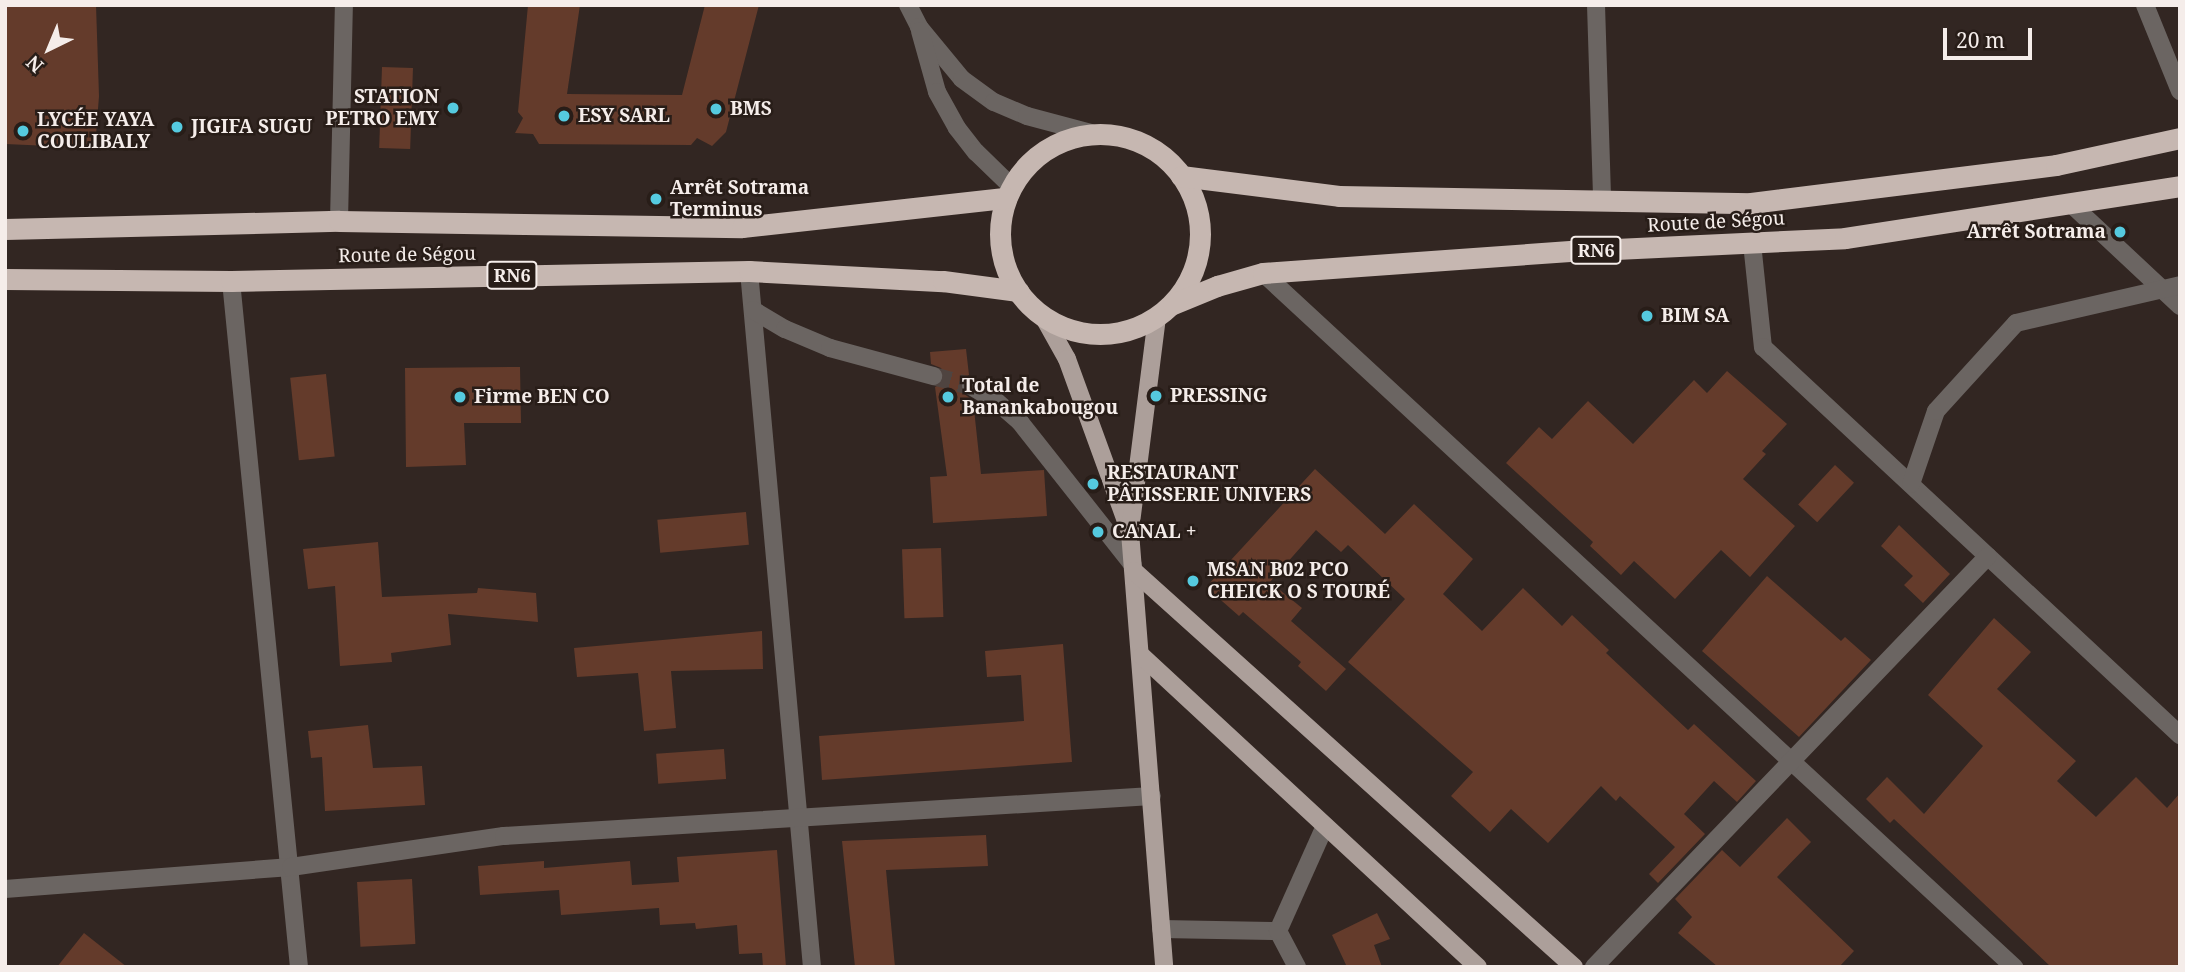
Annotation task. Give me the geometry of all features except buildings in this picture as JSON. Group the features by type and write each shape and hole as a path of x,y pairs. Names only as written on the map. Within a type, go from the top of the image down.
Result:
{"highway":[{"name":"Route de Ségou","path":"1165,310 1192,275 1200,242 1196,207 1181,176 1157,151 1125,137 1091,134 1059,141 1031,160 1009,192 1000,229 1003,261 1018,291 1043,316 1079,332 1119,332 1217,286 1263,273 1573,251 1844,238 2180,186"},
{"name":"Route de Ségou","path":"1181,176 1339,196 1602,198 1751,203 2056,165 2180,138"},
{"name":"Route de Ségou","path":"5,229 339,221 742,227 1009,192"},
{"name":"Route de Ségou","path":"5,279 231,281 749,271 943,281 1018,291"}],"main road":[{"path":"1130,532 1165,310"},
{"path":"1043,316 1067,359 1130,532 1142,656 1164,967"},
{"path":"1134,568 1574,967"},
{"path":"1142,656 1478,967"}],"street":[{"path":"339,221 344,5"},
{"path":"908,5 919,27 937,92 957,128 1009,192"},
{"path":"1596,5 1602,198"},
{"path":"2145,5 2180,91"},
{"path":"919,27 962,79 994,102 1027,116 1091,134"},
{"path":"2070,203 2171,287 2180,306"},
{"path":"1752,243 1763,347 2180,735"},
{"path":"749,271 801,818 812,967"},
{"path":"1263,273 2014,967"},
{"path":"231,281 299,967"},
{"path":"1911,484 1936,411 2016,323 2171,287"},
{"path":"753,310 785,329 830,348 933,376"},
{"path":"971,386 996,401 1020,422 1051,457 1134,568"},
{"path":"1594,967 1988,556"},
{"path":"5,888 290,867 504,836 1152,796"},
{"path":"1278,931 1325,826"},
{"path":"1161,929 1278,931"},
{"path":"1278,931 1297,967"}],"tunnel":[{"path":"933,376 971,386"}],"place":[{"name":"STATION PETRO EMY","path":"453,108"},
{"name":"BMS","path":"716,109"},
{"name":"ESY SARL","path":"564,116"},
{"name":"JIGIFA SUGU","path":"177,127"},
{"name":"LYCÉE YAYA COULIBALY","path":"23,131"},
{"name":"Arrêt Sotrama Terminus","path":"656,199"},
{"name":"Arrêt Sotrama","path":"2120,232"},
{"name":"BIM SA","path":"1647,316"},
{"name":"PRESSING","path":"1156,396"},
{"name":"Firme BEN CO","path":"460,397"},
{"name":"Total de Banankabougou","path":"948,397"},
{"name":"RESTAURANT PÂTISSERIE UNIVERS","path":"1093,484"},
{"name":"CANAL +","path":"1098,532"},
{"name":"MSAN B02 PCO CHEICK O S TOURÉ","path":"1193,581"}]}
